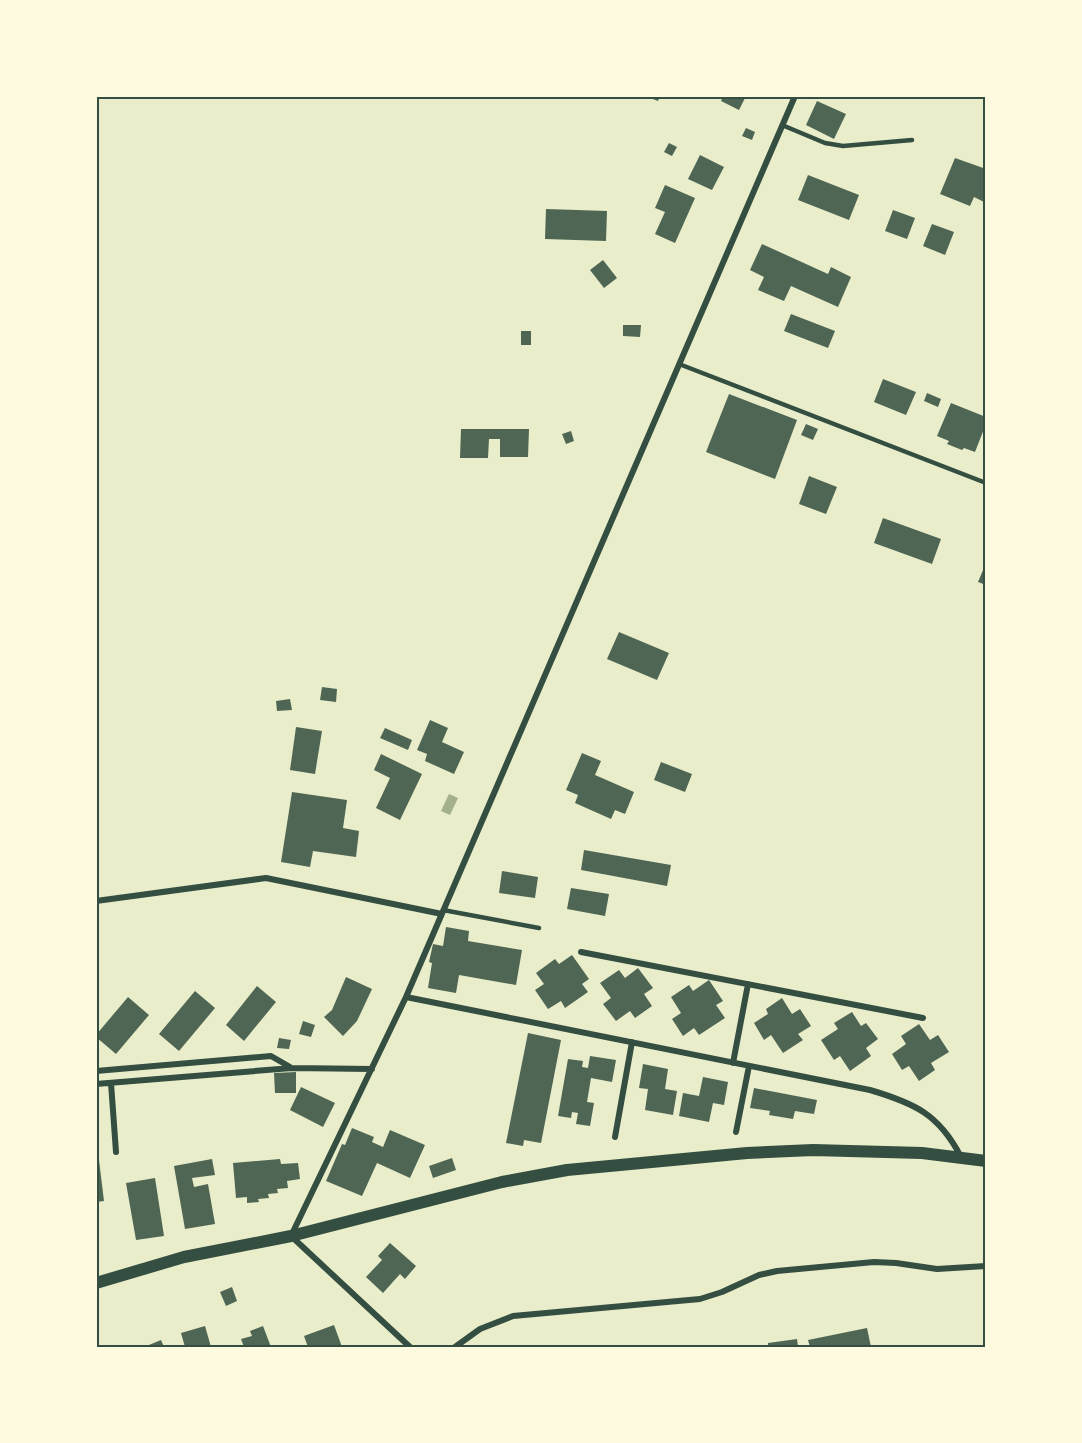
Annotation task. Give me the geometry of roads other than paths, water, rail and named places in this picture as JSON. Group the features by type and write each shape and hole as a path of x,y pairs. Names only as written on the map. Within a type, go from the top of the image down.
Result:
{"main road":[{"path":"96,1283 184,1257 291,1236 502,1182 578,1169 792,1151 901,1152 986,1161"}],"street":[{"path":"410,1347 291,1236 406,998 792,97"},
{"path":"96,901 266,878 442,912"},
{"path":"581,952 923,1018"},
{"path":"733,1063 748,984"},
{"path":"406,998 870,1090 905,1101 936,1120 949,1136 961,1157"},
{"path":"615,1137 632,1042"},
{"path":"96,1071 271,1056 292,1068"},
{"path":"736,1132 749,1066"},
{"path":"96,1084 292,1068 372,1070"},
{"path":"111,1083 116,1152"},
{"path":"455,1347 480,1329 513,1317 700,1299 717,1294 747,1279 772,1272 874,1262 937,1269 986,1266"}],"lane":[{"path":"782,124 825,143 843,146 912,140"},
{"path":"679,364 986,483"},
{"path":"442,912 539,928"}]}
